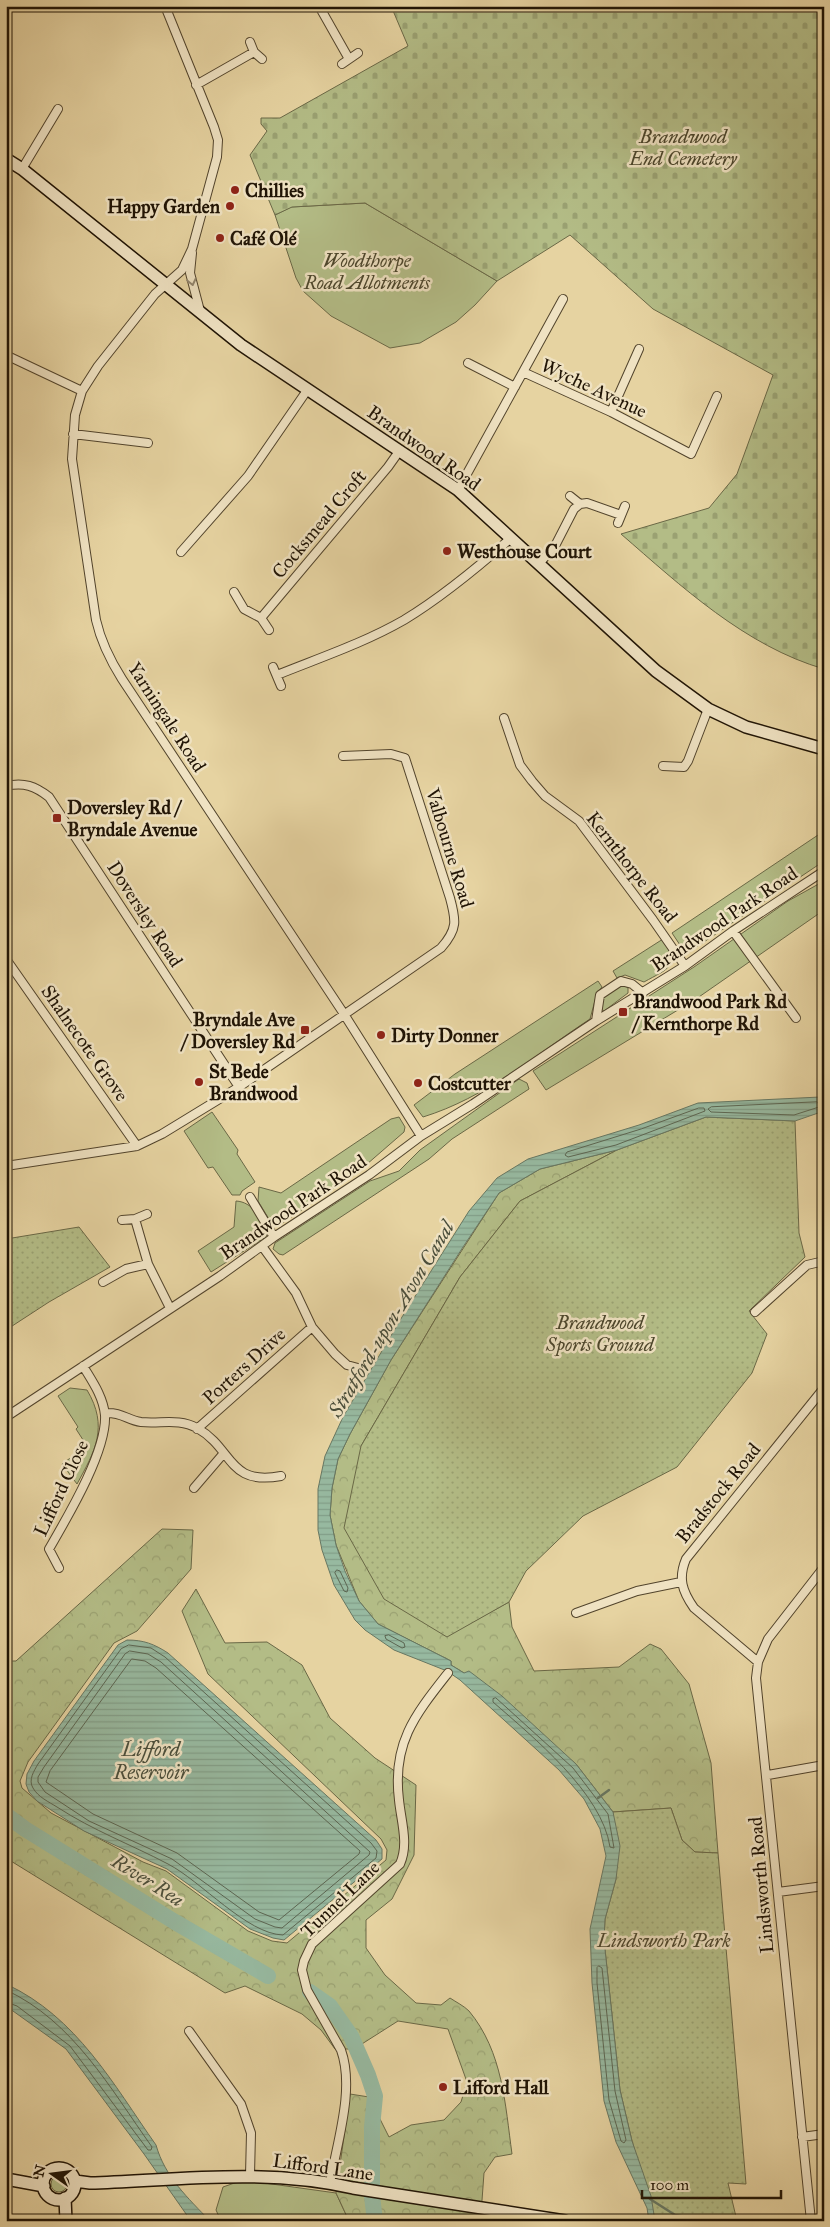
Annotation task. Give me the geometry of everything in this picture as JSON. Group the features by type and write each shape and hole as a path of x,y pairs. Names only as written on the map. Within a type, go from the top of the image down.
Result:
{"street":[{"path":"165,6 218,140 217,157 192,249 190,273 201,315"},
{"path":"319,6 349,59"},
{"path":"250,42 254,52 262,59"},
{"path":"196,85 254,52"},
{"path":"342,64 358,53"},
{"path":"22,169 58,109"},
{"name":"Brandwood Road","path":"6,159 22,169 167,285 201,315 241,345 458,490 656,671 708,709 746,727 824,749"},
{"name":"Yarningale Road","path":"192,249 182,270 155,294 98,366 82,390 73,434 72,459 99,635 109,658 344,1014 421,1136"},
{"path":"523,372 563,299"},
{"path":"611,412 639,349"},
{"path":"10,356 82,390"},
{"path":"468,363 515,387"},
{"name":"Wyche Avenue","path":"458,490 523,372 611,412 691,454 717,396"},
{"path":"181,552 248,476 308,389"},
{"path":"73,434 148,443"},
{"name":"Cocksmead Croft","path":"261,618 400,450"},
{"path":"570,496 580,504 587,504 621,514"},
{"path":"539,564 556,544 574,509 580,504"},
{"path":"618,523 625,506"},
{"path":"277,676 369,637 403,620 479,566 510,538"},
{"path":"234,592 244,609 261,618 269,630"},
{"path":"273,667 281,686"},
{"path":"663,766 684,767 708,709"},
{"name":"Kernthorpe Road","path":"504,718 520,765 545,796 579,821 685,966"},
{"name":"Valbourne Road","path":"8,1164 136,1146 162,1134 239,1087 441,948 453,930 455,918 405,758 391,754 343,756"},
{"name":"Doversley Road","path":"6,786 19,783 37,788 49,798 239,1087"},
{"name":"Brandwood Park Road","path":"7,1415 373,1172 421,1136 473,1104 596,1021 685,966 733,931 824,872"},
{"path":"733,931 796,1018"},
{"name":"Shalnecote Grove","path":"6,959 136,1146"},
{"name":"Brandwood Park Road","path":"596,1021 600,995 622,981 632,984 643,993"},
{"path":"250,1198 274,1237"},
{"path":"122,1220 135,1219 148,1214"},
{"path":"135,1219 148,1264 170,1308"},
{"path":"262,1246 296,1293 312,1327 335,1354 348,1365 358,1368"},
{"path":"755,1312 807,1265 824,1261"},
{"path":"103,1282 126,1269 148,1264"},
{"name":"Porters Drive","path":"197,1428 312,1327"},
{"name":"Lifford Close","path":"59,1568 50,1549 100,1449 104,1433 104,1413 101,1397 83,1366"},
{"name":"Bradstock Road","path":"681,1582 682,1569 686,1559 824,1388"},
{"path":"104,1413 116,1412 140,1422 179,1422 197,1428 242,1472 253,1478 280,1476"},
{"path":"194,1488 224,1453"},
{"name":"Lindsworth Road","path":"812,2221 802,2137 768,1775 756,1678 758,1662 768,1639 824,1567"},
{"path":"576,1613 637,1590 681,1582 686,1597 694,1608 758,1662"},
{"name":"Tunnel Lane","path":"330,2183 347,2092 345,2060 307,1990 302,1970 312,1944 400,1864 404,1855 404,1845 398,1797 397,1766 405,1737 418,1711 448,1673"},
{"path":"768,1775 824,1765"},
{"path":"778,1892 824,1886"},
{"path":"189,2031 241,2104 251,2133 250,2175"},
{"path":"802,2137 824,2134"},
{"name":"Lifford Lane","path":"44,2186 45,2177 57,2168 66,2170 75,2181 99,2183 160,2178 250,2175 330,2183 565,2221"},
{"path":"6,2179 44,2186 52,2197 65,2198 73,2192 75,2181"},
{"path":"65,2198 66,2221"}],"green space":[{"name":"Brandwood End Cemetery","path":"391,6 824,6 824,669 795,659 767,646 741,630 691,594 621,534 709,508 737,474 773,375 653,309 570,235 497,281 365,203 292,207 275,215 250,155 267,131 261,124 261,118 280,118 408,46"},
{"name":"Woodthorpe Road Allotments","path":"365,203 497,281 456,322 420,343 390,348 331,316 303,291 296,278 275,215 291,207"},
{"path":"824,831 824,861 686,954 672,933"},
{"path":"824,881 824,910 696,999 546,1090 533,1071 694,967 788,901"},
{"path":"663,939 671,956 669,966 665,970 644,982 625,975 617,978 613,971"},
{"path":"598,981 602,987 597,993 590,1019 510,1074 468,1099 423,1117 414,1105 455,1074"},
{"path":"623,984 628,988 628,993 604,1011 601,1009 603,996"},
{"path":"519,1079 527,1083 529,1089 452,1139 429,1159 283,1255 273,1249 275,1243 370,1181 399,1171 420,1150"},
{"path":"212,1112 238,1150 237,1154 255,1182 242,1191 240,1195 232,1195 213,1167 208,1168 184,1131"},
{"path":"399,1117 405,1127 404,1132 359,1171 278,1226 272,1224 258,1201 259,1187 281,1193 391,1119"},
{"name":"Brandwood Sports Ground","path":"706,1117 795,1121 799,1233 805,1257 749,1311 767,1334 752,1373 677,1467 583,1516 526,1571 509,1602 447,1637 384,1599 344,1528 361,1446 460,1277 520,1201 617,1150"},
{"path":"617,1150 520,1201 460,1277 361,1446 447,1636 509,1602 512,1627 534,1671 619,1667 650,1644 661,1649 689,1684 711,1763 718,1853 695,1852 682,1840 671,1808 613,1812 576,1764 464,1673 451,1665 451,1661 378,1624 359,1601 336,1545 330,1515 332,1488 338,1459 350,1434 391,1360 499,1193 540,1169"},
{"path":"236,1201 247,1204 259,1216 268,1231 266,1237 211,1272 198,1251 234,1227"},
{"path":"79,1227 110,1267 49,1302 6,1330 6,1239"},
{"path":"70,1388 87,1390 94,1403 98,1427 94,1450 77,1484 62,1464 87,1446 76,1429 78,1427 58,1396"},
{"path":"162,1529 193,1530 191,1569 137,1631 114,1643 28,1762 20,1781 22,1788 51,1813 143,1862 166,1871 248,1931 272,1941 287,1943 386,1860 387,1850 381,1839 208,1674 182,1611 196,1589 225,1643 267,1642 302,1665 330,1718 375,1758 416,1785 414,1855 392,1899 366,1920 366,1948 385,1975 416,2003 441,2005 450,1998 465,2007 480,2027 489,2044 501,2079 512,2154 495,2157 484,2173 481,2214 502,2218 501,2221 349,2221 336,2193 350,2094 369,2097 389,2137 411,2125 444,2120 461,2102 467,2082 448,2029 398,2021 354,2049 335,2049 321,2030 302,2014 245,1986 225,1993 6,1858 6,1661 16,1661"},
{"name":"Lindsworth Park","path":"671,1808 682,1840 695,1852 718,1853 746,2184 728,2183 737,2221 655,2220 632,2141 620,2090 604,1940 605,1919 616,1879 613,1812"},
{"path":"59,2176 67,2184 59,2192 51,2184"},
{"path":"243,2180 336,2193 349,2221 221,2221 216,2210 223,2187"}],"water":[{"path":"824,1095 824,1111 795,1121 706,1117 617,1150 540,1169 499,1193 391,1360 338,1459 332,1488 330,1515 336,1545 345,1571 359,1601 378,1624 451,1661 451,1665 464,1673 469,1671 502,1696 576,1764 613,1812 620,1846 616,1879 605,1919 604,1940 620,2090 632,2141 651,2196 655,2221 649,2221 647,2208 616,2142 604,2101 592,1983 590,1929 606,1856 600,1829 584,1799 559,1770 460,1680 447,1671 394,1650 365,1630 355,1620 334,1585 322,1550 318,1530 318,1489 325,1456 343,1417 402,1317 469,1211 497,1178 528,1159 639,1125 698,1103 820,1097"},
{"name":"Lifford Reservoir","path":"127,1640 149,1643 168,1653 376,1840 382,1849 382,1859 284,1940 250,1929 167,1869 84,1831 37,1801 29,1792 26,1784 27,1774 34,1761 118,1645"},
{"path":"6,1984 31,1998 53,2015 92,2054 156,2145 171,2177 210,2221 191,2221 66,2049 6,2006"}],"waterway":[{"path":"598,1798 609,1790"},
{"name":"River Rea","path":"6,1815 25,1829 175,1922 268,1976"},
{"name":"River Rea","path":"310,1992 330,2006 351,2036 375,2096 372,2127 372,2196 375,2221"},
{"path":"650,2199 675,2215 710,2221"}],"place":[{"name":"Chillies","path":"235,190"},
{"name":"Happy Garden","path":"230,206"},
{"name":"Café Olé","path":"220,238"},
{"name":"Westhouse Court","path":"447,551"},
{"name":"Doversley Rd / Bryndale Avenue","path":"57,818"},
{"name":"Brandwood Park Rd / Kernthorpe Rd","path":"623,1012"},
{"name":"Bryndale Ave / Doversley Rd","path":"305,1030"},
{"name":"Dirty Donner","path":"381,1035"},
{"name":"St Bede Brandwood","path":"199,1082"},
{"name":"Costcutter","path":"418,1083"},
{"name":"Lifford Hall","path":"443,2087"}],"water label":[{"name":"Stratford-upon-Avon Canal","path":"391,1319"}]}
